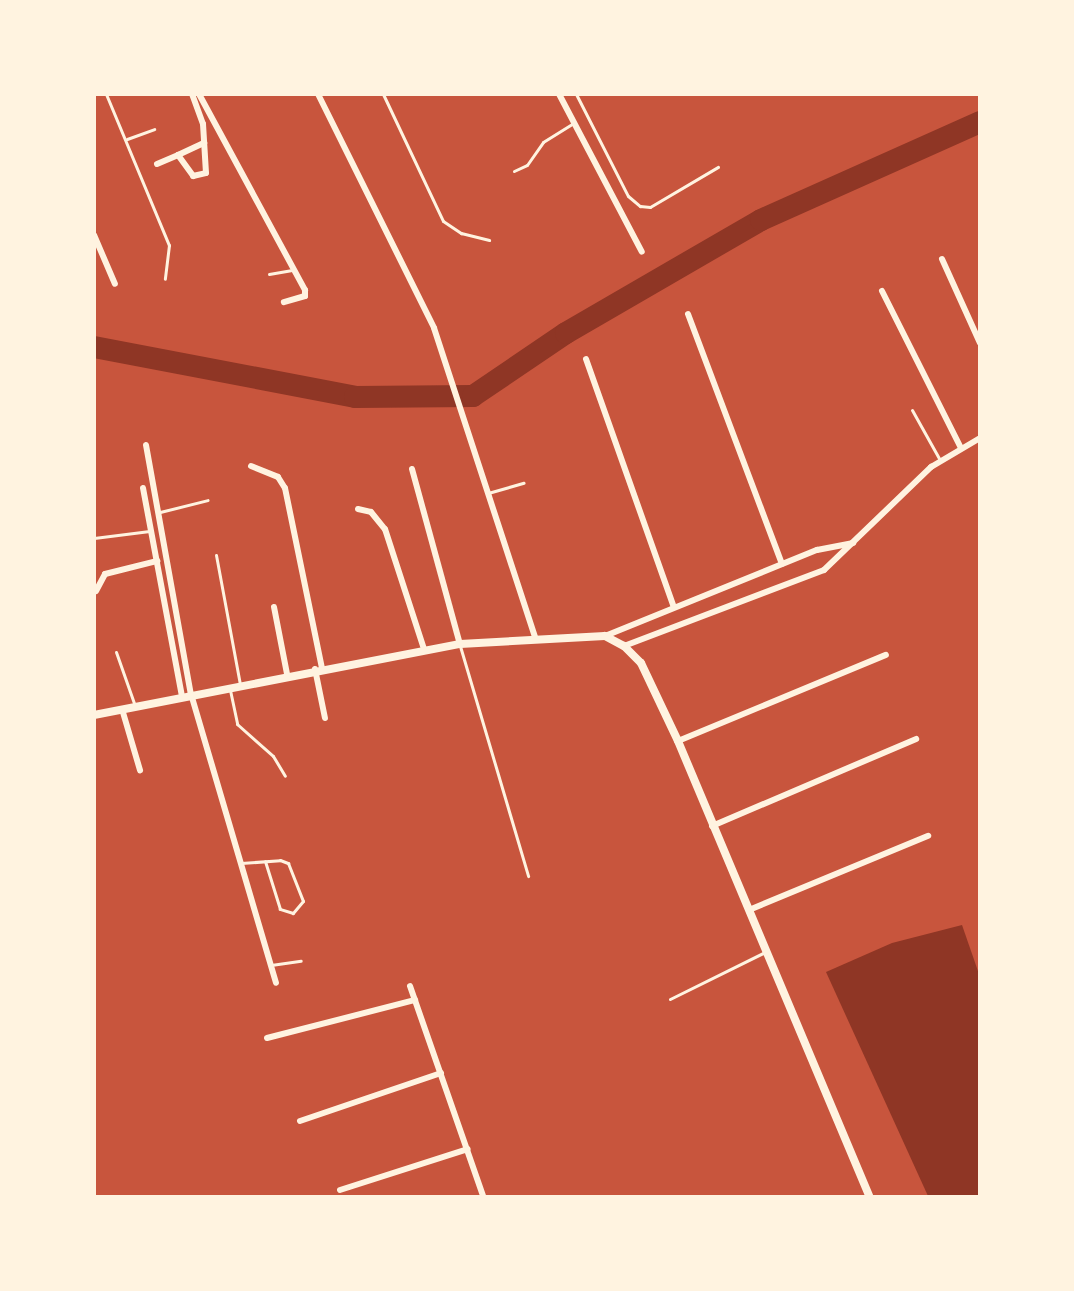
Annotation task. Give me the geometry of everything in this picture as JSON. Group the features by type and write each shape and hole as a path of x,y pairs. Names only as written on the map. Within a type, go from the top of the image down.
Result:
{"street":[{"path":"178,155 193,176 202,176 204,143 192,94"},
{"path":"199,94 291,270 306,294 284,302"},
{"path":"318,94 434,328 536,640"},
{"path":"559,94 642,252"},
{"path":"157,164 204,143"},
{"path":"94,235 97,247 115,284"},
{"path":"942,259 980,343"},
{"path":"882,291 961,448"},
{"path":"688,314 782,564"},
{"path":"586,359 674,607"},
{"path":"624,646 824,570 940,460 980,438"},
{"path":"146,445 191,694 276,983"},
{"path":"251,466 278,477 285,488 319,668 324,718"},
{"path":"412,470 459,644"},
{"path":"143,488 182,696"},
{"path":"358,509 371,512 385,529 424,649"},
{"path":"94,715 287,674 424,649 459,644 605,636 782,564 854,543"},
{"path":"96,591 105,574 157,561"},
{"path":"274,607 287,674"},
{"path":"605,636 624,646 640,663 678,741 869,1197"},
{"path":"678,741 886,655"},
{"path":"123,709 140,770"},
{"path":"712,826 916,739"},
{"path":"749,910 928,836"},
{"path":"410,986 483,1197"},
{"path":"267,1038 415,1000"},
{"path":"300,1121 441,1072"},
{"path":"340,1190 468,1149"}],"lane":[{"path":"106,94 127,139 169,245 165,279"},
{"path":"383,94 443,221 461,234 489,240"},
{"path":"576,94 628,196 640,206 650,207 718,167"},
{"path":"514,171 526,165 543,142 574,123"},
{"path":"127,139 154,129"},
{"path":"269,274 291,270"},
{"path":"912,410 940,460"},
{"path":"488,493 524,483"},
{"path":"158,512 208,500"},
{"path":"94,538 151,531"},
{"path":"216,555 240,684"},
{"path":"459,644 528,876"},
{"path":"116,652 135,706"},
{"path":"229,686 237,724 273,756 285,776"},
{"path":"239,863 265,861 280,860 294,870 303,901 300,908 293,913 280,909 265,861"},
{"path":"670,999 766,951"},
{"path":"271,965 301,961"}],"shaded area":[{"path":"962,925 979,974 979,1196 928,1196 826,972 892,943"}],"waterway":[{"path":"94,347 355,397 473,396 566,333 761,220 980,122"}]}
